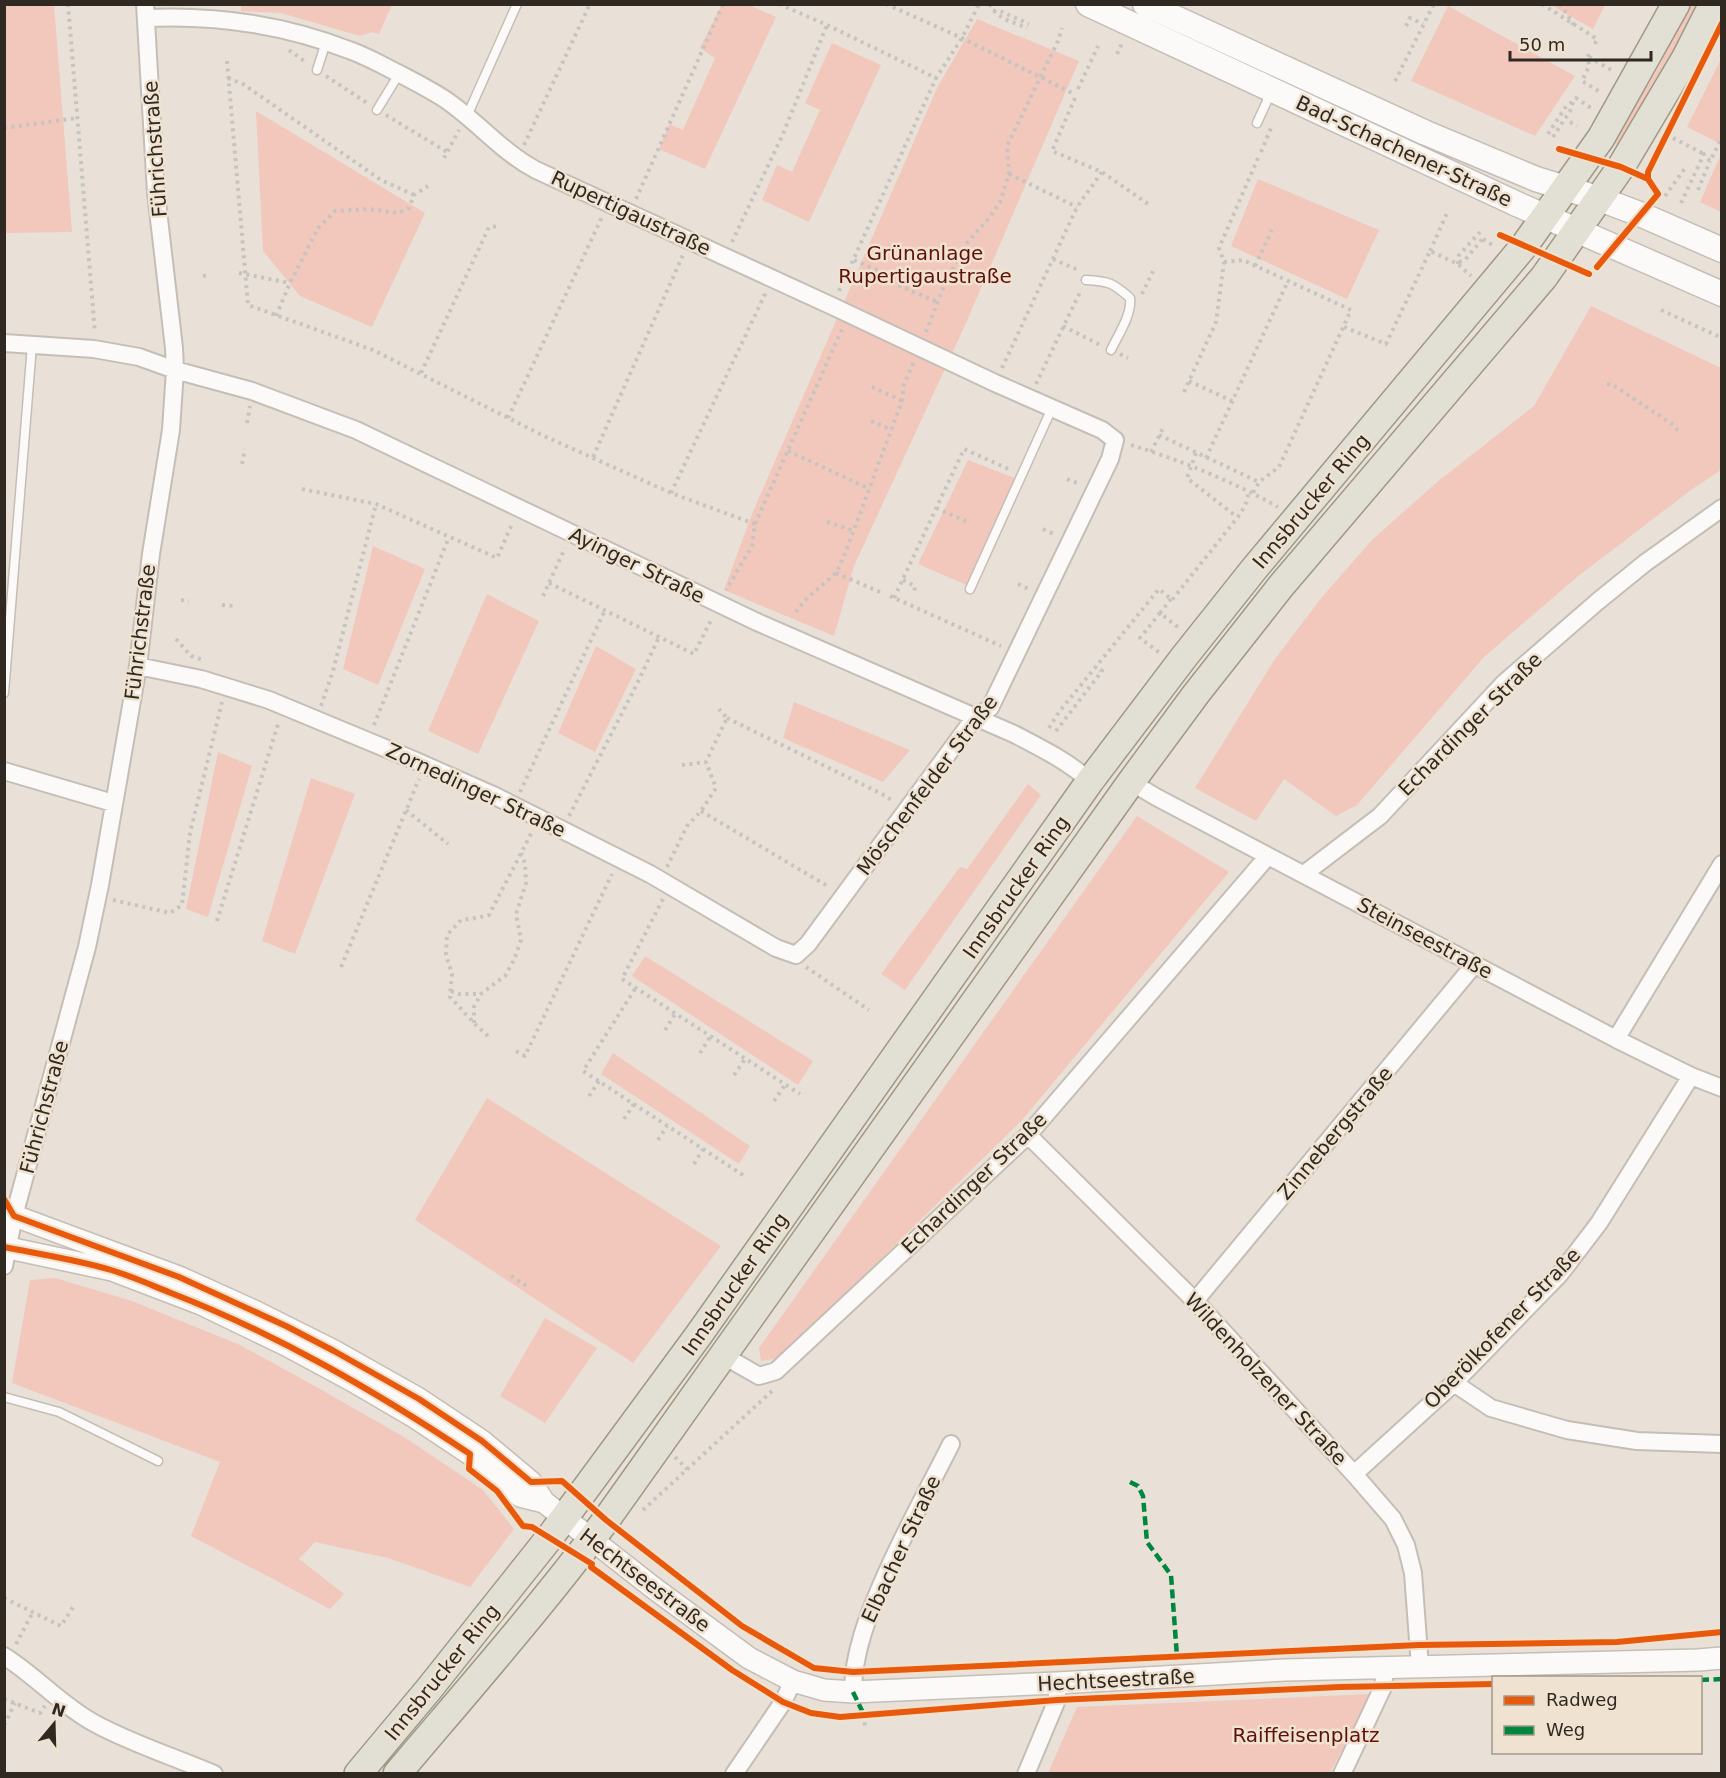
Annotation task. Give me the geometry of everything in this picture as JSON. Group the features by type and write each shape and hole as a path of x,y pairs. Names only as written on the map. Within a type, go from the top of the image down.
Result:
{"main road":[{"name":"Bad-Schachener-Straße","path":"1088,4 1577,231 1722,294"},
{"name":"Bad-Schachener-Straße","path":"1145,4 1426,133 1536,179 1642,215 1722,250"},
{"name":"Innsbrucker Ring","path":"358,1773 503,1597 554,1510 698,1336 1090,781 1184,657 1254,569 1524,246 1601,138 1676,4"},
{"name":"Innsbrucker Ring","path":"397,1773 592,1540 1196,694 1281,586 1544,277 1621,167 1685,59 1713,4"}],"street":[{"name":"Rupertigaustraße","path":"146,11 275,29 326,42 357,53 420,84 447,101 523,162 995,383 1102,430 1115,440"},
{"name":"Führichstraße","path":"6,1254 8,1215 87,947 98,897 138,666 151,554 171,430 175,370 174,348 156,193 146,11"},
{"name":"Ayinger Straße","path":"4,343 94,350 139,357 175,370 252,390 356,430 719,604 1014,734 1049,752 1079,771 1090,781"},
{"name":"Möschenfelder Straße","path":"796,955 808,944 975,717 990,708 1110,459 1115,440"},
{"name":"Echardinger Straße","path":"1304,874 1380,816 1504,683 1597,602 1722,508"},
{"name":"Zornedinger Straße","path":"138,666 169,671 284,706 425,764 620,858 776,948 796,955"},
{"path":"4,771 113,803"},
{"name":"Steinseestraße","path":"1131,782 1616,1039 1691,1076 1722,1088"},
{"name":"Echardinger Straße","path":"724,1356 759,1376 776,1371 1028,1135 1268,856"},
{"path":"1616,1039 1722,864"},
{"name":"Zinnebergstraße","path":"1195,1301 1474,965"},
{"name":"Oberölkofener Straße","path":"1354,1474 1454,1383 1567,1265 1599,1223 1691,1076"},
{"name":"Wildenholzener Straße","path":"1028,1135 1195,1301 1394,1519 1406,1545 1413,1573 1420,1666"},
{"path":"8,1215 179,1277 334,1351 419,1399 482,1441 531,1482 554,1510"},
{"path":"6,1254 112,1270 201,1304 351,1380 416,1418 470,1454 520,1496 554,1510"},
{"path":"1454,1383 1491,1408 1567,1430 1637,1441 1722,1444"},
{"name":"Elbacher Straße","path":"853,1692 853,1672 867,1618 900,1541 951,1444"},
{"name":"Hechtseestraße","path":"554,1510 654,1589 749,1658 793,1681 824,1690 853,1692 1285,1671 1722,1658"},
{"path":"4,1656 94,1723 118,1735 214,1773"},
{"path":"1342,1773 1383,1687 1385,1668"},
{"path":"734,1773 783,1702 793,1681"},
{"path":"1026,1773 1057,1700 1057,1683"}],"lane":[{"path":"467,116 517,4"},
{"path":"317,70 326,42"},
{"path":"377,110 399,74"},
{"path":"1257,123 1272,90"},
{"path":"1086,280 1101,280 1115,285 1130,298 1131,306 1111,350"},
{"path":"4,693 32,345"},
{"path":"970,589 1052,408"},
{"path":"4,1397 59,1412 158,1461"}],"path":[{"path":"68,4 95,324 94,350"},
{"path":"523,162 590,4"},
{"path":"630,213 723,4"},
{"path":"779,4 936,78"},
{"path":"886,4 962,38 1073,96 1052,151 1102,172 1148,204"},
{"path":"832,306 936,78 962,38 979,4"},
{"path":"990,4 993,11 998,16 1028,26 1000,11 993,11"},
{"path":"1395,81 1434,4"},
{"path":"1542,4 1597,39 1594,46"},
{"path":"1560,4 1573,23"},
{"path":"1406,26 1410,18 1423,24"},
{"path":"1570,29 1573,23"},
{"path":"726,257 783,134 827,25"},
{"path":"796,612 805,600 836,573 892,430 902,401 904,384 946,281 966,244 1000,202 1009,174 1007,146 1058,41 1062,28"},
{"path":"275,29 277,42 377,110 447,152"},
{"path":"1078,89 1098,46"},
{"path":"1600,92 1582,81 1589,66 1589,55 1612,72"},
{"path":"227,61 248,306 374,350 544,436 671,494 755,524"},
{"path":"228,78 243,84 381,180 414,195"},
{"path":"1548,134 1565,108 1576,98 1591,108"},
{"path":"1553,137 1570,111 1572,102"},
{"path":"444,158 467,116"},
{"path":"4,128 77,118"},
{"path":"1570,122 1577,126"},
{"path":"1261,152 1272,126"},
{"path":"1673,138 1704,154 1710,161"},
{"path":"1698,190 1722,138"},
{"path":"1681,203 1704,154"},
{"path":"1184,392 1216,322 1224,262 1219,248 1258,158"},
{"path":"1665,196 1686,167"},
{"path":"995,383 1077,207 1102,172"},
{"path":"1009,174 1077,207"},
{"path":"276,316 318,228 335,211 369,210 398,213 409,208 414,195 428,186"},
{"path":"508,418 609,203"},
{"path":"1344,327 1386,344 1448,211"},
{"path":"421,373 489,226 500,226"},
{"path":"1255,266 1272,230"},
{"path":"1458,263 1460,255 1480,232"},
{"path":"1458,263 1465,260 1484,237 1494,246"},
{"path":"593,457 689,240"},
{"path":"1430,251 1458,263 1474,279"},
{"path":"1029,398 1086,280 1084,273 1053,258"},
{"path":"854,260 881,272 886,280 938,302"},
{"path":"1164,657 1140,638 1237,517 1259,482 1279,467 1351,310 1244,260 1224,262"},
{"path":"239,273 290,283"},
{"path":"203,276 209,275"},
{"path":"671,494 772,278"},
{"path":"1206,458 1288,281"},
{"path":"1661,310 1722,338"},
{"path":"549,583 694,654 752,546 755,524 849,314"},
{"path":"1063,326 1128,358"},
{"path":"1189,381 1232,401"},
{"path":"1607,384 1613,385 1672,424 1680,433"},
{"path":"872,387 902,401"},
{"path":"871,421 892,430"},
{"path":"1163,428 1151,452 1251,492 1282,509"},
{"path":"1159,435 1259,482"},
{"path":"242,464 245,449"},
{"path":"1015,472 964,450 903,580 892,596 1017,653"},
{"path":"788,451 870,489"},
{"path":"1196,453 1188,478 1237,517"},
{"path":"302,489 376,504 497,558 519,507"},
{"path":"316,718 333,671 376,504"},
{"path":"936,508 966,521"},
{"path":"827,522 854,531"},
{"path":"543,596 572,533"},
{"path":"368,740 449,537"},
{"path":"836,573 880,592"},
{"path":"903,580 915,586 914,595"},
{"path":"1049,728 1059,712 1159,589 1171,599"},
{"path":"181,600 189,601"},
{"path":"222,605 234,606"},
{"path":"513,806 605,610"},
{"path":"1160,613 1184,632"},
{"path":"562,830 659,637"},
{"path":"1056,731 1102,671 1097,666"},
{"path":"98,897 170,913 182,905 190,833 226,687"},
{"path":"217,921 284,706"},
{"path":"719,709 727,718 882,794 906,811"},
{"path":"727,718 706,762 716,788 701,811 687,826 665,883 622,979 800,1094"},
{"path":"682,765 706,762"},
{"path":"341,967 425,764"},
{"path":"406,810 448,844"},
{"path":"701,811 844,895"},
{"path":"488,1036 450,997 452,974 446,955 447,935 461,920 489,915 539,818"},
{"path":"474,1024 474,1007 481,994 506,976 521,940 516,914 526,883 525,863 521,853"},
{"path":"516,1051 525,1056 620,858"},
{"path":"796,955 804,966 869,1010"},
{"path":"635,989 583,1071 746,1177"},
{"path":"451,991 459,994 481,994"},
{"path":"665,1030 675,1014"},
{"path":"700,1053 710,1037"},
{"path":"734,1075 745,1059"},
{"path":"589,1096 599,1081"},
{"path":"774,1101 785,1085"},
{"path":"624,1119 634,1104"},
{"path":"658,1140 668,1126"},
{"path":"694,1164 703,1149"},
{"path":"511,1276 528,1287"},
{"path":"670,1454 687,1469"},
{"path":"4,1598 61,1626 73,1608"},
{"path":"19,1639 33,1612"},
{"path":"4,1699 40,1713 54,1695"},
{"path":"4,1725 15,1703"},
{"path":"864,1715 865,1729"}],"green space":[{"path":"241,4 392,5 379,34 372,32 360,36 281,13 241,11"},
{"path":"722,4 749,5 776,17 705,169 659,149 669,124 683,130 715,58 700,48"},
{"path":"1605,4 1593,29 1551,5"},
{"path":"4,5 54,5 72,232 5,233"},
{"path":"1690,5 1699,5 1675,51 1619,145 1612,144 1657,70"},
{"path":"1448,6 1575,76 1535,136 1411,81"},
{"name":"Grünanlage Rupertigaustraße","path":"977,19 1079,61 966,323 854,566 834,636 724,590 752,514 938,86"},
{"path":"832,43 881,65 809,222 762,200 777,165 792,172 820,110 805,103"},
{"path":"1721,59 1722,144 1687,127"},
{"path":"256,111 425,213 372,327 300,296 263,251"},
{"path":"1721,154 1721,212 1700,202"},
{"path":"1258,179 1379,230 1347,299 1231,246"},
{"path":"1591,306 1721,368 1721,470 1691,490 1577,577 1484,657 1357,805 1336,816 1284,779 1256,821 1195,788 1275,659 1322,597 1372,540 1436,483 1534,406"},
{"path":"968,460 1020,480 971,587 918,564"},
{"path":"373,546 425,569 378,685 343,669"},
{"path":"487,594 539,621 478,754 428,731"},
{"path":"596,646 636,669 595,752 558,733"},
{"path":"794,702 910,750 883,782 783,738"},
{"path":"218,752 252,766 208,917 186,909"},
{"path":"311,778 355,794 295,954 262,941"},
{"path":"1028,784 1041,795 905,990 881,974 960,867 967,869"},
{"path":"1137,816 1229,872 1022,1120 780,1358 761,1361 759,1348"},
{"path":"645,956 813,1061 798,1085 632,976"},
{"path":"613,1053 750,1146 739,1164 601,1074"},
{"path":"487,1098 721,1246 633,1363 415,1220"},
{"path":"55,1278 132,1301 240,1345 404,1437 483,1490 514,1529 470,1587 388,1558 315,1542 299,1559 344,1594 330,1609 191,1536 220,1462 12,1383 30,1280"},
{"path":"545,1318 597,1348 545,1423 500,1396"},
{"name":"Raiffeisenplatz","path":"1371,1694 1330,1773 1048,1773 1077,1707"}],"marked path":[{"path":"1130,1482 1138,1486 1143,1496 1147,1542 1171,1575 1177,1657"},
{"path":"1702,1680 1722,1679"},
{"path":"853,1692 864,1715"}],"cycle path":[{"path":"1648,179 1648,172 1722,23"},
{"path":"1559,149 1621,167 1648,179 1658,194 1597,267"},
{"path":"1500,235 1589,274"},
{"path":"4,1199 14,1216 179,1277 286,1326 334,1351 419,1399 482,1441 531,1482 562,1481 606,1520 742,1626 814,1668 853,1672 1419,1645 1617,1642 1722,1632"},
{"path":"4,1247 85,1263 134,1278 249,1327 362,1386 470,1454 469,1469 497,1491 523,1526 532,1527 592,1564 591,1567 732,1670 783,1702 811,1713 840,1717 1057,1700 1340,1687 1492,1684"}]}
